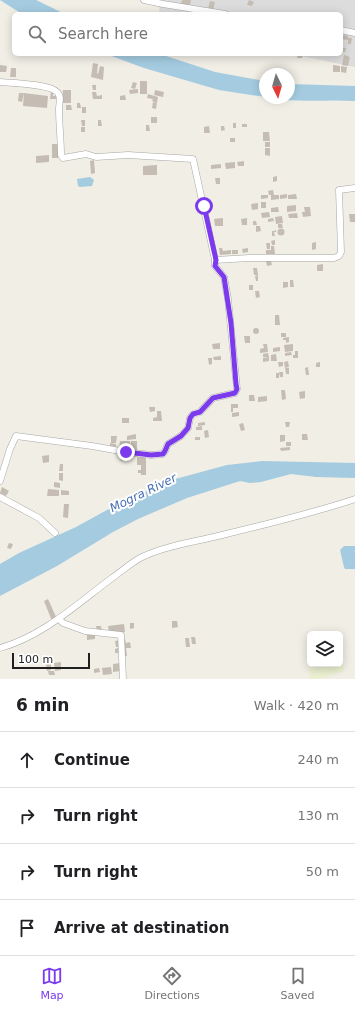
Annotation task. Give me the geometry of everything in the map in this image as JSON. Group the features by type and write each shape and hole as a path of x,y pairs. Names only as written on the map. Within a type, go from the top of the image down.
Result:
{"street":[{"path":"144,0 212,12"},
{"path":"343,30 355,33"},
{"path":"0,82 40,86 54,89 58,93 60,98 61,155 63,158 86,154 96,157 128,155 193,159 216,260 215,266 224,277 228,299 237,389 235,393 213,398 200,412 193,414 190,418 188,428 181,436 168,444 163,454 151,455 126,452 16,436 13,440 0,481"},
{"path":"216,260 249,258 334,258 339,256 341,252 339,190 355,188"},
{"path":"0,497 38,518 55,533"},
{"path":"0,648 15,642 59,619 84,598 141,558 176,546 290,519 355,499"},
{"path":"59,619 63,623 86,631 121,636 123,679"}],"shaded area":[{"path":"160,0 355,0 355,67 301,56 343,56 343,12 159,12"}],"green space":[{"path":"343,664 344,671 319,679 310,679 309,667 343,667"}],"water":[{"path":"0,0 36,0 61,12 19,12"},
{"path":"111,56 166,56 215,72 259,80 259,96 219,90 144,68"},
{"path":"295,84 355,86 355,101 295,100"},
{"path":"90,177 94,180 92,186 78,186 77,179"},
{"name":"Mogra River","path":"262,461 355,463 355,478 316,477 291,474 261,482 250,483 240,481 187,498 138,519 113,532 57,566 0,596 0,564 19,553 76,527 107,510 168,481 227,465"},
{"path":"344,546 355,546 355,569 345,569 344,567 340,550"}],"building":[{"path":"182,0 191,0 190,5 181,4"},
{"path":"249,0 254,2 252,6 247,5"},
{"path":"210,1 215,2 213,10 208,9"},
{"path":"343,35 348,36 348,38 352,38 351,44 348,44 348,40 343,39"},
{"path":"344,55 350,57 348,66 342,65"},
{"path":"93,63 98,64 98,74 100,66 104,67 103,80 91,77"},
{"path":"0,65 7,66 6,72 0,72"},
{"path":"333,65 340,66 340,72 333,72"},
{"path":"341,66 347,67 346,73 341,72"},
{"path":"11,68 16,68 16,77 10,77"},
{"path":"140,81 147,81 147,94 140,94"},
{"path":"133,82 137,83 135,89 131,88"},
{"path":"92,85 96,85 96,90 93,90"},
{"path":"138,89 138,93 130,94 129,90"},
{"path":"63,90 71,90 71,103 62,103"},
{"path":"155,90 164,92 163,97 154,95"},
{"path":"51,91 53,91 53,96 57,96 57,99 50,99"},
{"path":"92,92 96,92 97,96 102,95 102,99 93,99"},
{"path":"19,93 24,93 22,102 18,101"},
{"path":"24,93 48,96 47,108 23,106"},
{"path":"148,94 158,97 157,103 152,101 153,99 147,98"},
{"path":"125,95 126,100 120,100 120,96"},
{"path":"153,102 157,103 156,109 152,108"},
{"path":"77,103 80,103 81,108 77,108"},
{"path":"66,105 71,105 72,110 66,110"},
{"path":"82,107 86,107 86,113 82,113"},
{"path":"151,117 157,117 157,123 151,123"},
{"path":"81,120 85,120 85,126 82,126"},
{"path":"98,120 101,120 102,126 98,126"},
{"path":"233,123 236,123 236,128 233,128"},
{"path":"242,124 247,124 247,127 242,127"},
{"path":"146,125 149,125 150,131 146,131"},
{"path":"209,126 210,133 204,133 204,127"},
{"path":"221,126 224,126 225,130 221,131"},
{"path":"81,127 85,127 85,132 81,132"},
{"path":"263,132 269,132 270,141 263,141"},
{"path":"230,138 235,138 235,142 230,142"},
{"path":"265,142 270,142 270,147 265,147"},
{"path":"52,144 58,144 58,158 52,158"},
{"path":"265,148 270,148 270,156 265,155"},
{"path":"49,155 49,162 36,163 36,156"},
{"path":"94,160 95,173 91,174 90,161"},
{"path":"244,161 244,166 238,166 237,162"},
{"path":"235,162 235,168 226,169 225,163"},
{"path":"221,164 221,168 211,169 211,165"},
{"path":"157,165 157,175 143,175 143,166"},
{"path":"277,176 277,181 273,182 273,177"},
{"path":"215,178 220,178 220,184 216,184"},
{"path":"273,190 274,195 279,195 279,199 271,200 271,195 269,195 268,191"},
{"path":"287,194 287,198 280,199 280,195"},
{"path":"296,194 297,199 288,199 288,195"},
{"path":"261,195 268,195 268,198 261,199"},
{"path":"261,202 266,202 266,208 261,208"},
{"path":"258,203 258,209 252,210 251,204"},
{"path":"296,205 296,211 287,212 287,206"},
{"path":"278,207 279,212 271,212 271,208"},
{"path":"304,207 310,207 311,216 303,217 302,212 305,212"},
{"path":"269,212 270,217 262,218 261,213"},
{"path":"297,213 298,218 289,218 288,214"},
{"path":"349,214 355,214 355,222 350,222"},
{"path":"282,216 283,223 276,224 275,217"},
{"path":"223,218 223,226 215,226 214,219"},
{"path":"247,218 247,225 242,225 241,219"},
{"path":"273,218 274,221 268,222 268,219"},
{"path":"253,221 256,221 257,225 253,225"},
{"path":"278,224 282,224 283,228 278,228"},
{"path":"256,226 260,226 261,231 256,232"},
{"path":"281,228 284,229 284,235 281,236 278,235 277,232 278,229"},
{"path":"275,230 275,236 272,236 272,231"},
{"path":"275,240 275,245 272,245 271,241"},
{"path":"316,242 316,249 312,250 312,243"},
{"path":"266,243 270,243 270,249 267,249"},
{"path":"271,246 274,246 275,254 266,254 266,250 271,250"},
{"path":"219,248 222,248 223,251 231,250 231,254 220,255"},
{"path":"248,248 248,252 243,253 242,249"},
{"path":"232,250 238,250 238,254 232,254"},
{"path":"266,261 271,261 272,265 267,266"},
{"path":"323,264 323,271 317,271 317,265"},
{"path":"253,268 257,268 258,275 254,275"},
{"path":"258,275 258,281 256,281 255,276"},
{"path":"290,280 293,280 294,287 290,287"},
{"path":"283,282 288,282 288,287 283,288"},
{"path":"249,285 253,285 253,290 249,290"},
{"path":"255,291 259,291 260,297 256,298"},
{"path":"275,315 279,315 280,325 275,325"},
{"path":"256,328 259,331 256,334 253,331"},
{"path":"281,333 286,333 286,337 281,337"},
{"path":"244,336 250,336 250,343 245,343"},
{"path":"289,337 289,342 286,343 286,340 283,340 283,338"},
{"path":"220,343 220,349 213,349 212,344"},
{"path":"263,344 267,344 268,352 260,353 260,349 264,348"},
{"path":"293,344 293,351 285,352 284,345"},
{"path":"280,347 280,351 273,352 273,348"},
{"path":"295,351 298,351 298,358 293,358"},
{"path":"291,352 292,355 285,356 285,353"},
{"path":"268,353 269,357 263,357 263,354"},
{"path":"276,354 277,361 271,361 271,355"},
{"path":"221,356 221,360 214,360 213,357"},
{"path":"269,357 269,361 263,362 263,358"},
{"path":"208,358 212,358 212,364 209,365"},
{"path":"288,361 289,367 285,368 284,362"},
{"path":"278,362 283,362 283,366 279,367"},
{"path":"320,362 320,367 316,367 316,363"},
{"path":"308,367 309,375 306,375 305,368"},
{"path":"285,368 289,368 289,374 286,374"},
{"path":"279,372 283,372 283,377 280,377"},
{"path":"276,373 279,373 279,378 276,378"},
{"path":"281,390 285,390 286,399 282,400"},
{"path":"305,391 305,398 300,399 299,392"},
{"path":"249,395 254,395 255,401 249,401"},
{"path":"267,396 267,401 258,402 258,397"},
{"path":"231,404 238,404 238,408 233,408 233,412 231,412"},
{"path":"149,407 155,407 155,411 150,412"},
{"path":"157,411 161,411 162,421 153,421 153,418 157,417"},
{"path":"239,412 239,416 232,417 232,413"},
{"path":"122,418 129,418 129,423 122,423"},
{"path":"205,422 205,425 198,426 198,423"},
{"path":"285,422 290,422 289,427 286,427"},
{"path":"243,423 245,430 241,431 239,424"},
{"path":"202,426 202,430 196,430 196,427"},
{"path":"208,430 209,437 205,438 204,431"},
{"path":"136,434 136,439 127,440 127,436"},
{"path":"302,434 307,434 308,440 302,440"},
{"path":"280,435 285,435 285,441 280,442"},
{"path":"111,436 117,436 116,443 111,443"},
{"path":"195,437 200,437 200,440 195,440"},
{"path":"120,441 130,441 130,450 119,450"},
{"path":"131,441 137,441 137,451 130,450"},
{"path":"286,442 291,442 291,446 286,446"},
{"path":"110,443 116,444 116,448 110,448"},
{"path":"290,447 290,450 281,451 280,448"},
{"path":"124,454 124,460 121,461 120,455"},
{"path":"49,455 49,462 43,463 42,456"},
{"path":"137,456 146,457 146,475 141,475 141,473 138,473 138,470 141,470 141,465 137,465"},
{"path":"60,464 63,464 63,471 59,471"},
{"path":"59,473 63,473 63,481 59,480"},
{"path":"54,482 60,483 60,488 54,487"},
{"path":"2,487 9,491 6,496 0,493"},
{"path":"48,489 59,490 59,496 47,496"},
{"path":"61,490 69,491 69,495 61,495"},
{"path":"64,504 69,504 68,518 63,517"},
{"path":"9,543 13,544 11,549 7,548"},
{"path":"48,599 57,619 52,621 44,601"},
{"path":"172,621 177,621 178,627 172,628"},
{"path":"130,623 134,623 134,628 130,629"},
{"path":"124,624 125,632 109,633 108,626"},
{"path":"96,626 101,626 102,632 97,632"},
{"path":"95,634 95,639 87,640 87,635"},
{"path":"191,637 195,637 196,644 192,644"},
{"path":"185,638 189,638 190,647 186,647"},
{"path":"125,639 126,643 130,642 131,648 126,648 127,656 123,656 122,640"},
{"path":"120,640 121,647 116,647 115,641"},
{"path":"118,648 119,653 115,653 115,649"},
{"path":"61,662 61,670 55,671 54,663"},
{"path":"120,663 121,671 113,672 113,664"},
{"path":"46,664 51,664 51,670 47,671"},
{"path":"111,667 112,674 103,675 102,668"},
{"path":"99,668 100,672 94,673 94,669"},
{"path":"48,671 54,671 55,675 49,675"}],"route":[{"path":"126,452 151,455 163,454 166,446 181,436 188,428 190,425 190,418 193,414 200,412 213,398 235,393 237,389 228,299 224,277 215,266 216,260 204,206"}]}
